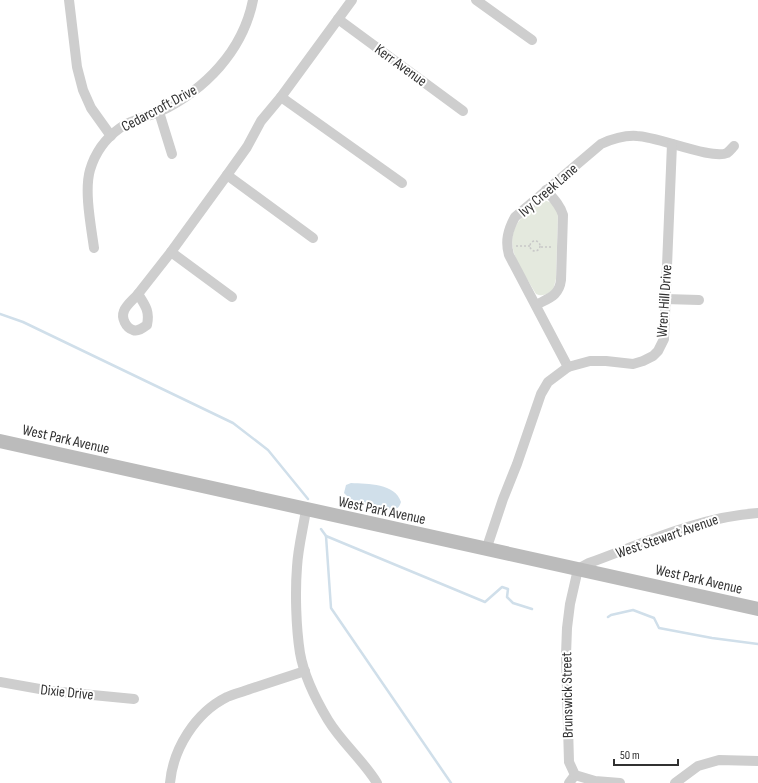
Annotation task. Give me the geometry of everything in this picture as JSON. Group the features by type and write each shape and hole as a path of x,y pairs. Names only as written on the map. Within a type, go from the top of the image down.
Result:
{"main road":[{"name":"West Park Avenue","path":"0,442 758,609"}],"street":[{"path":"69,0 77,67 81,85 91,108 111,136"},
{"name":"Cedarcroft Drive","path":"94,248 88,190 90,170 96,154 120,128 159,112 192,92 216,71 230,54 240,36 249,16 253,0"},
{"path":"138,294 247,147 261,121 281,97 352,0"},
{"path":"476,0 532,40"},
{"name":"Kerr Avenue","path":"338,19 463,111"},
{"path":"281,97 402,183"},
{"path":"159,112 172,154"},
{"name":"Ivy Creek Lane","path":"568,367 507,248 509,228 516,217 601,144 611,139 623,136 638,136 710,154 727,153 734,146"},
{"name":"Wren Hill Drive","path":"486,550 541,394 548,382 568,367 590,361 633,364 643,361 653,356 658,351 664,339 672,144"},
{"path":"227,175 313,238"},
{"path":"536,305 556,294 560,288 562,280 563,215 556,202 546,190"},
{"path":"170,252 232,297"},
{"path":"665,299 699,300"},
{"path":"306,510 297,566 297,611 300,653 314,695 329,722 371,773 377,783"},
{"name":"West Stewart Avenue","path":"578,569 589,563 699,523 722,517 758,513"},
{"name":"Brunswick Street","path":"578,569 570,604 566,655 568,756 571,766 572,779 620,783"},
{"path":"170,783 171,771 177,752 190,730 206,712 226,697 305,671"},
{"name":"Dixie Drive","path":"0,682 51,691 134,699"},
{"path":"675,783 698,766 719,760 758,761"}],"path":[{"path":"516,246 530,246 536,241 540,243 541,247"},
{"path":"530,246 532,250 536,251 541,247 554,247"}],"shaded area":[{"path":"544,200 552,203 558,213 556,279 553,290 547,294 541,295 536,294 520,267 513,249 512,240 514,230 519,221 529,210"},
{"path":"351,483 373,484 387,488 398,496 401,502 396,509 390,510 376,508 360,503 348,497 344,493 346,485"}],"waterway":[{"path":"0,314 23,322 233,423 268,450 308,499"},
{"path":"321,529 326,536 331,608 451,783"},
{"path":"326,536 485,602 502,587 508,589 507,597 513,603 532,609"},
{"path":"608,617 633,610 654,618 659,628 712,638 758,644"}]}
